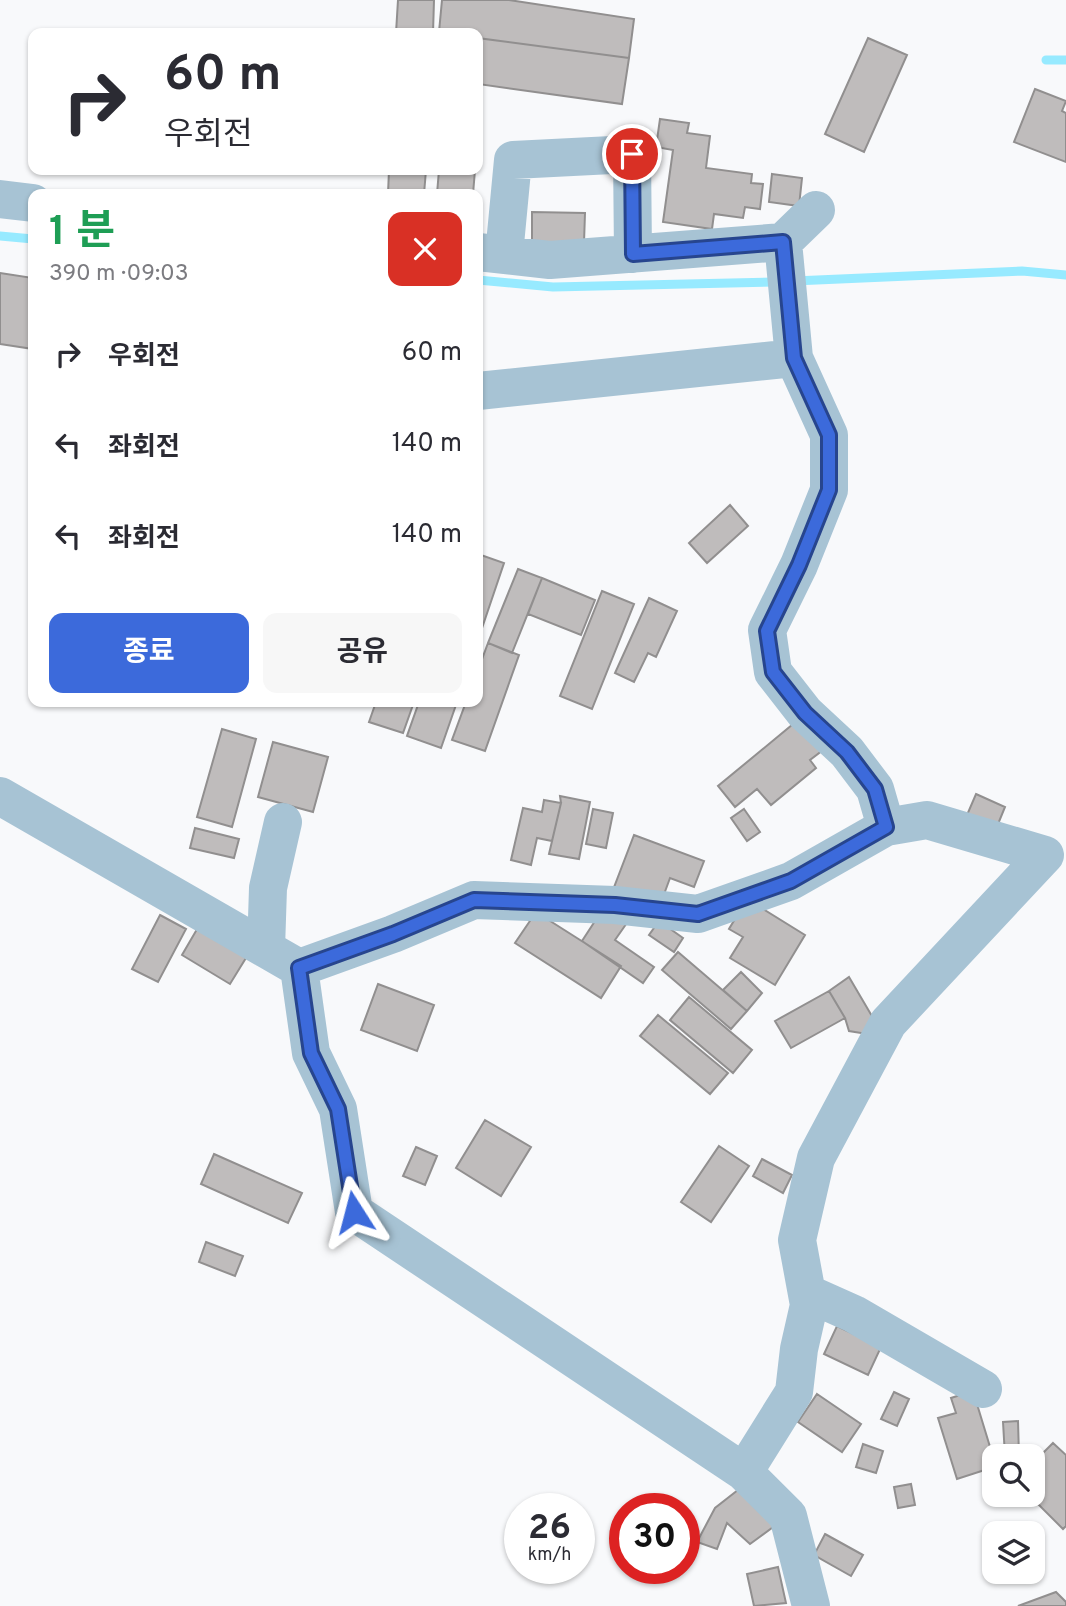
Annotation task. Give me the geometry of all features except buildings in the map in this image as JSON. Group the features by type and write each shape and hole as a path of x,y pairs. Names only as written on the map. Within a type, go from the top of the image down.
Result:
{"street":[{"path":"633,254 632,154 513,160 491,254 550,260 633,254 785,268"},
{"path":"0,199 28,202"},
{"path":"817,210 785,268 794,358 829,435 829,490 799,565 767,631 773,672 805,713 847,752 875,789 886,827"},
{"path":"483,390 794,358"},
{"path":"0,796 299,968 393,934 474,900 615,905 698,914 791,881 886,827 927,820 1045,855 888,1023 816,1158 797,1240 809,1305 799,1349 794,1392 744,1472"},
{"path":"266,949 268,888 284,822"},
{"path":"299,968 311,1053 338,1109 354,1212 744,1472 788,1516 811,1606"},
{"path":"807,1293 854,1314 983,1389"}],"waterway":[{"path":"1046,60 1066,60"},
{"path":"0,236 28,239"},
{"path":"794,281 1022,271 1066,275"},
{"path":"483,280 553,287 777,282"}],"route":[{"path":"354,1212 338,1109 311,1053 299,968 393,934 474,900 615,905 698,914 791,881 886,827 875,789 847,752 805,713 773,672 767,631 799,565 829,490 829,435 794,358 783,242 633,254 632,154"}]}
